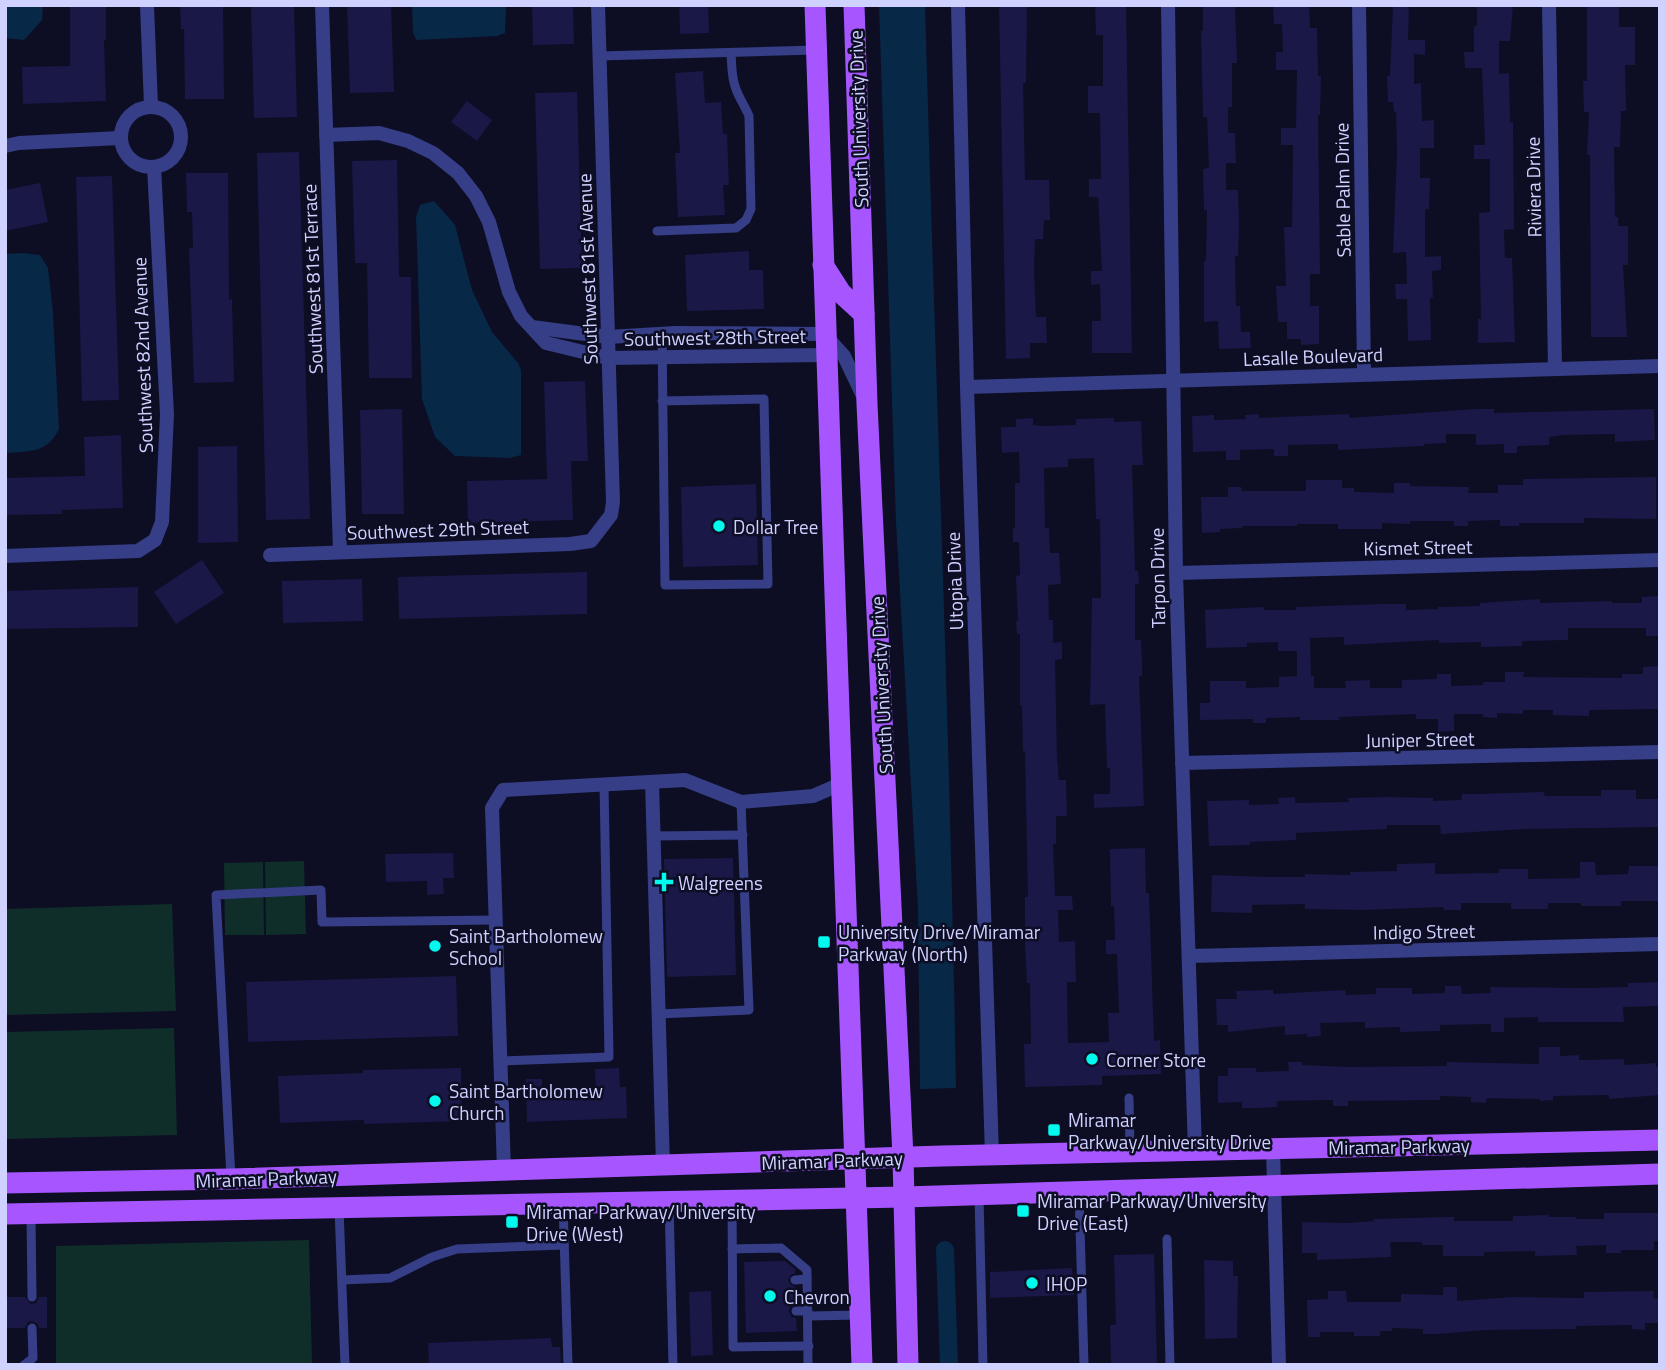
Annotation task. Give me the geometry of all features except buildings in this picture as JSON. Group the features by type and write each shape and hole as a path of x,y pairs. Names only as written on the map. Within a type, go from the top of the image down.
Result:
{"main road":[{"name":"South University Drive","path":"815,5 862,1365"},
{"name":"South University Drive","path":"855,5 867,404 903,1157 908,1365"},
{"path":"822,263 841,293 864,314"},
{"name":"Miramar Parkway","path":"5,1183 231,1180 903,1157 1660,1140"},
{"path":"471,1206 498,1189 504,1170"},
{"name":"Miramar Parkway","path":"5,1214 904,1197 1660,1174"},
{"path":"339,1208 339,1198 361,1175"},
{"path":"202,1211 223,1200 230,1191 231,1180"}],"street":[{"path":"147,5 151,106"},
{"name":"Southwest 81st Terrace","path":"322,5 340,551"},
{"name":"Southwest 81st Avenue","path":"598,5 613,502 611,515 602,530"},
{"name":"Utopia Drive","path":"958,5 967,387 992,1156"},
{"name":"Tarpon Drive","path":"1168,5 1176,573 1195,1150"},
{"name":"Sable Palm Drive","path":"1359,5 1364,374"},
{"name":"Riviera Drive","path":"1549,5 1555,369"},
{"path":"151,106 170,113 181,131 178,150 172,159 154,167 134,163 127,156 120,138 125,119 132,112 151,106"},
{"name":"Southwest 28th Street","path":"326,135 379,133 408,141 433,153 458,173 476,196 489,222 509,292 521,316 545,343 608,358 662,358 825,344"},
{"path":"5,146 120,138"},
{"name":"Southwest 82nd Avenue","path":"5,556 138,551 155,540 162,522 167,415 154,167"},
{"name":"Southwest 28th Street","path":"532,327 608,337 662,333 825,344"},
{"path":"825,344 844,356 867,404"},
{"name":"Lasalle Boulevard","path":"967,387 1660,366"},
{"name":"Southwest 29th Street","path":"270,555 570,544 592,541 602,530"},
{"name":"Kismet Street","path":"1176,573 1660,560"},
{"name":"Juniper Street","path":"1182,763 1660,752"},
{"path":"504,1170 492,808 503,790 685,780 741,802 813,796 842,783"},
{"path":"653,782 663,1166"},
{"name":"Indigo Street","path":"1189,956 1660,944"},
{"path":"1273,1149 1279,1365"}],"lane":[{"path":"600,56 816,50"},
{"path":"657,231 736,228 746,220 751,209 749,116 745,103 736,91 731,53"},
{"path":"662,333 662,401 665,585 768,584 764,399 662,401"},
{"path":"500,1061 609,1058 604,784"},
{"path":"659,1014 749,1010 741,802"},
{"path":"653,836 743,835"},
{"path":"231,1180 216,895 321,890 322,922 496,920"},
{"path":"1129,1098 1130,1152"},
{"path":"1079,1192 1084,1365"},
{"path":"979,1195 983,1365"},
{"path":"732,1201 733,1347 809,1346"},
{"path":"669,1202 673,1365"},
{"path":"563,1204 568,1365"},
{"path":"339,1208 345,1365"},
{"path":"31,1214 32,1297"},
{"path":"1167,1239 1170,1365"},
{"path":"342,1280 390,1278 432,1257 457,1249 564,1245"},
{"path":"732,1249 781,1248 807,1270 808,1365"},
{"path":"795,1280 807,1279"},
{"path":"732,1281 744,1281"},
{"path":"733,1312 745,1311"},
{"path":"796,1311 860,1315"},
{"path":"24,1365 33,1358 32,1328"}],"green space":[{"path":"304,861 306,934 266,935 265,862"},
{"path":"263,862 264,935 225,935 224,863"},
{"path":"172,904 176,1011 5,1015 5,909"},
{"path":"174,1028 177,1135 5,1139 5,1032"},
{"path":"309,1240 312,1365 56,1365 56,1246"}],"water":[{"path":"5,5 43,5 42,20 24,40 5,38"},
{"path":"412,5 506,5 505,33 497,36 416,40"},
{"path":"879,5 925,5 956,1088 920,1089 918,908 896,522"},
{"path":"434,201 455,225 472,290 492,332 521,370 521,455 510,458 455,456 435,437 422,399 416,217 420,205"},
{"path":"5,254 40,255 48,268 59,429 43,447 5,453"}],"waterway":[{"path":"945,1250 949,1365"}],"place":[{"name":"Dollar Tree","path":"719,526"},
{"name":"Walgreens","path":"664,882"},
{"name":"University Drive/Miramar Parkway (North)","path":"824,942"},
{"name":"Saint Bartholomew School","path":"435,946"},
{"name":"Corner Store","path":"1092,1059"},
{"name":"Saint Bartholomew Church","path":"435,1101"},
{"name":"Miramar Parkway/University Drive","path":"1054,1130"},
{"name":"Miramar Parkway/University Drive (East)","path":"1023,1211"},
{"name":"Miramar Parkway/University Drive (West)","path":"512,1222"},
{"name":"IHOP","path":"1032,1283"},
{"name":"Chevron","path":"770,1296"}]}
